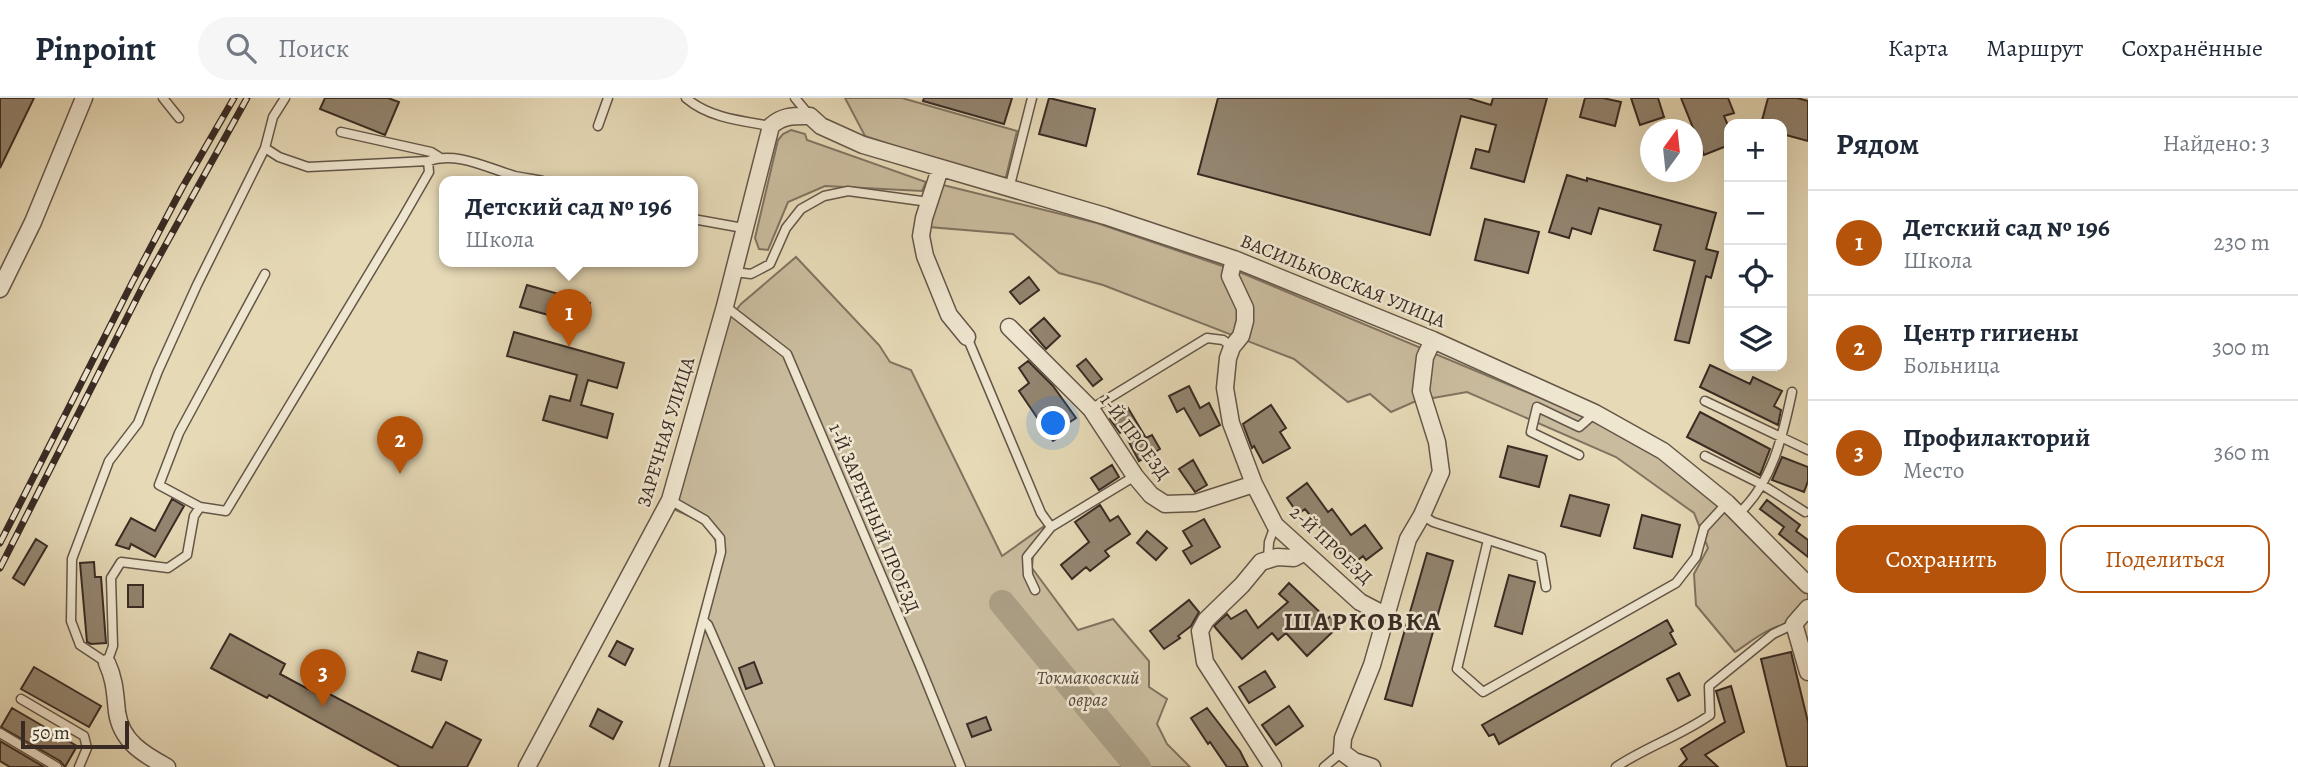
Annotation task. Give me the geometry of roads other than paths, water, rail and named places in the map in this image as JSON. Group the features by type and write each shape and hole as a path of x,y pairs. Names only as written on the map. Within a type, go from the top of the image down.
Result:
{"street":[{"path":"0,289 33,222 84,98"},
{"path":"771,126 780,118 810,116"},
{"name":"ВАСИЛЬКОВСКАЯ УЛИЦА","path":"810,116 821,126 863,145 1105,216 1234,259 1433,340 1595,412 1663,451 1732,509 1808,585"},
{"name":"ЗАРЕЧНАЯ УЛИЦА","path":"527,767 665,514 725,306 771,126"},
{"path":"940,169 922,236 925,256 949,315 967,337"},
{"name":"2-Й ПРОЕЗД","path":"1234,259 1230,276 1243,301 1245,321 1241,336 1232,347 1228,358 1225,388 1231,423 1254,484 1275,525 1360,602 1385,615 1408,539 1441,472 1437,442 1421,391 1425,357 1433,340"},
{"name":"1-Й ПРОЕЗД","path":"1009,327 1091,409 1135,477 1151,495 1165,504 1195,503 1254,484"},
{"path":"1273,767 1205,662 1200,631 1206,621 1261,562 1277,557 1294,558 1305,552"},
{"path":"1808,608 1794,624 1808,672"},
{"path":"1372,767 1354,761 1342,752 1343,738 1372,665 1385,615"},
{"path":"107,663 116,690 117,714 128,741 167,767"}],"lane":[{"path":"163,98 179,118"},
{"path":"200,507 194,516 187,555 168,568 121,562 111,578 113,646 107,663 80,645 71,621 72,559 109,461 138,423 158,371 265,148 273,117 285,98"},
{"path":"598,126 608,98"},
{"path":"686,98 695,106 728,119 771,126"},
{"path":"795,98 810,116"},
{"path":"1009,189 1032,98"},
{"path":"341,132 431,152 439,157 476,162 517,176"},
{"path":"265,148 279,157 308,167 428,161 439,157"},
{"path":"265,274 179,433 159,485 200,507 226,511 402,219 429,172 428,161"},
{"path":"733,272 751,274 770,264 786,228 801,209 824,197 848,191 929,202"},
{"path":"698,220 743,228"},
{"name":"1-Й ЗАРЕЧНЫЙ ПРОЕЗД","path":"725,306 787,354 961,767"},
{"path":"967,337 1041,513 1051,527"},
{"path":"1091,409 1207,338 1223,340 1232,347"},
{"path":"1488,540 1457,669 1483,692 1676,583 1696,557 1704,528 1732,509 1750,503 1782,438 1792,392"},
{"path":"1705,401 1808,450"},
{"path":"1579,455 1531,432 1537,407 1579,427 1595,412"},
{"path":"1705,456 1761,484 1805,512"},
{"path":"1035,590 1028,575 1027,557 1051,527 1135,477"},
{"path":"664,767 720,552 720,538 705,520 670,500"},
{"path":"1422,515 1433,522 1541,556 1546,587"},
{"path":"1268,560 1269,542 1275,525"},
{"path":"703,620 708,625 770,767"},
{"path":"1616,767 1710,715 1709,686 1773,634 1794,624"},
{"path":"21,699 84,736 87,748 79,767"},
{"path":"0,733 57,767"},
{"path":"1324,767 1342,752"}],"waterway":[{"path":"1002,603 1138,767"}],"railway":[{"path":"0,543 133,281 234,98"},
{"path":"0,568 144,284 247,98"}],"place":[{"name":"Детский сад № 196","path":"569,347"},
{"name":"Центр гигиены","path":"400,474"},
{"name":"Профилакторий","path":"323,707"}],"district":[{"name":"ШАРКОВКА","path":"1363,621"}],"park label":[{"name":"Токмаковский овраг","path":"1088,689"}]}
